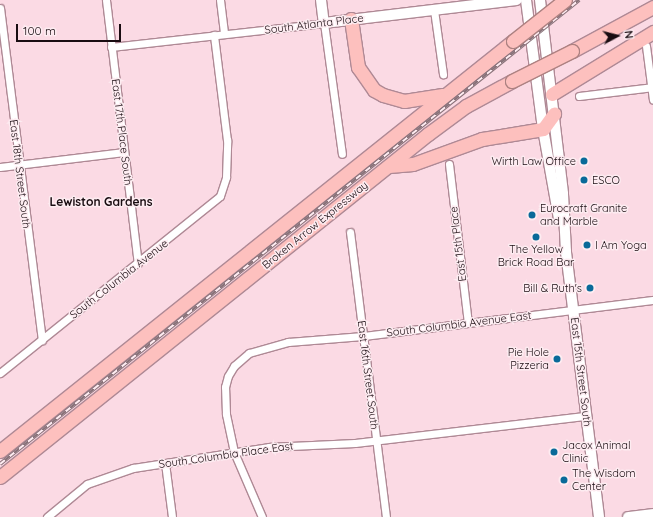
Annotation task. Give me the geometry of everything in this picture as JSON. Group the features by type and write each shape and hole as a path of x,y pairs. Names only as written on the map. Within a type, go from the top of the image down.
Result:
{"highway":[{"name":"Broken Arrow Expressway","path":"0,451 565,0"},
{"name":"Broken Arrow Expressway","path":"0,477 466,106 653,7"},
{"path":"350,19 358,67 374,90 383,96 404,101 446,94"},
{"path":"552,94 653,32"},
{"path":"389,166 413,164 482,139 543,129 554,114"}],"main road":[{"path":"321,0 324,23"},
{"name":"South Atlanta Place","path":"324,23 517,0"},
{"name":"East 15th Street South","path":"526,0 543,129 566,252"},
{"name":"East 15th Street South","path":"540,0 552,94 566,252 599,517"},
{"path":"628,517 653,514"}],"street":[{"name":"East 17th Place South","path":"106,0 138,264"},
{"path":"220,0 224,34"},
{"name":"East 18th Street South","path":"0,8 42,340"},
{"path":"434,10 443,74"},
{"name":"South Atlanta Place","path":"111,47 324,23"},
{"path":"324,23 342,154"},
{"name":"South Columbia Avenue","path":"0,373 213,204 225,188 227,140 214,35"},
{"path":"646,46 653,100"},
{"path":"579,96 652,87"},
{"path":"0,167 124,152"},
{"name":"East 15th Place","path":"449,164 468,323"},
{"name":"East 16th Street South","path":"350,232 386,517"},
{"name":"South Columbia Avenue East","path":"234,452 226,414 225,387 228,376 240,358 265,347 307,340 363,336 653,300"},
{"name":"South Columbia Place East","path":"47,517 96,479 133,468 282,446 376,441 586,416"},
{"path":"234,452 262,517"},
{"path":"165,463 172,517"}],"railway":[{"path":"0,464 579,0"}],"place":[{"name":"Wirth Law Office","path":"584,161"},
{"name":"ESCO","path":"584,180"},
{"name":"Eurocraft Granite and Marble","path":"532,215"},
{"name":"The Yellow Brick Road Bar","path":"536,237"},
{"name":"I Am Yoga","path":"587,245"},
{"name":"Bill & Ruth's","path":"590,288"},
{"name":"Pie Hole Pizzeria","path":"557,359"},
{"name":"Jacox Animal Clinic","path":"554,452"},
{"name":"The Wisdom Center","path":"564,480"}],"district":[{"name":"Lewiston Gardens","path":"101,202"}]}
